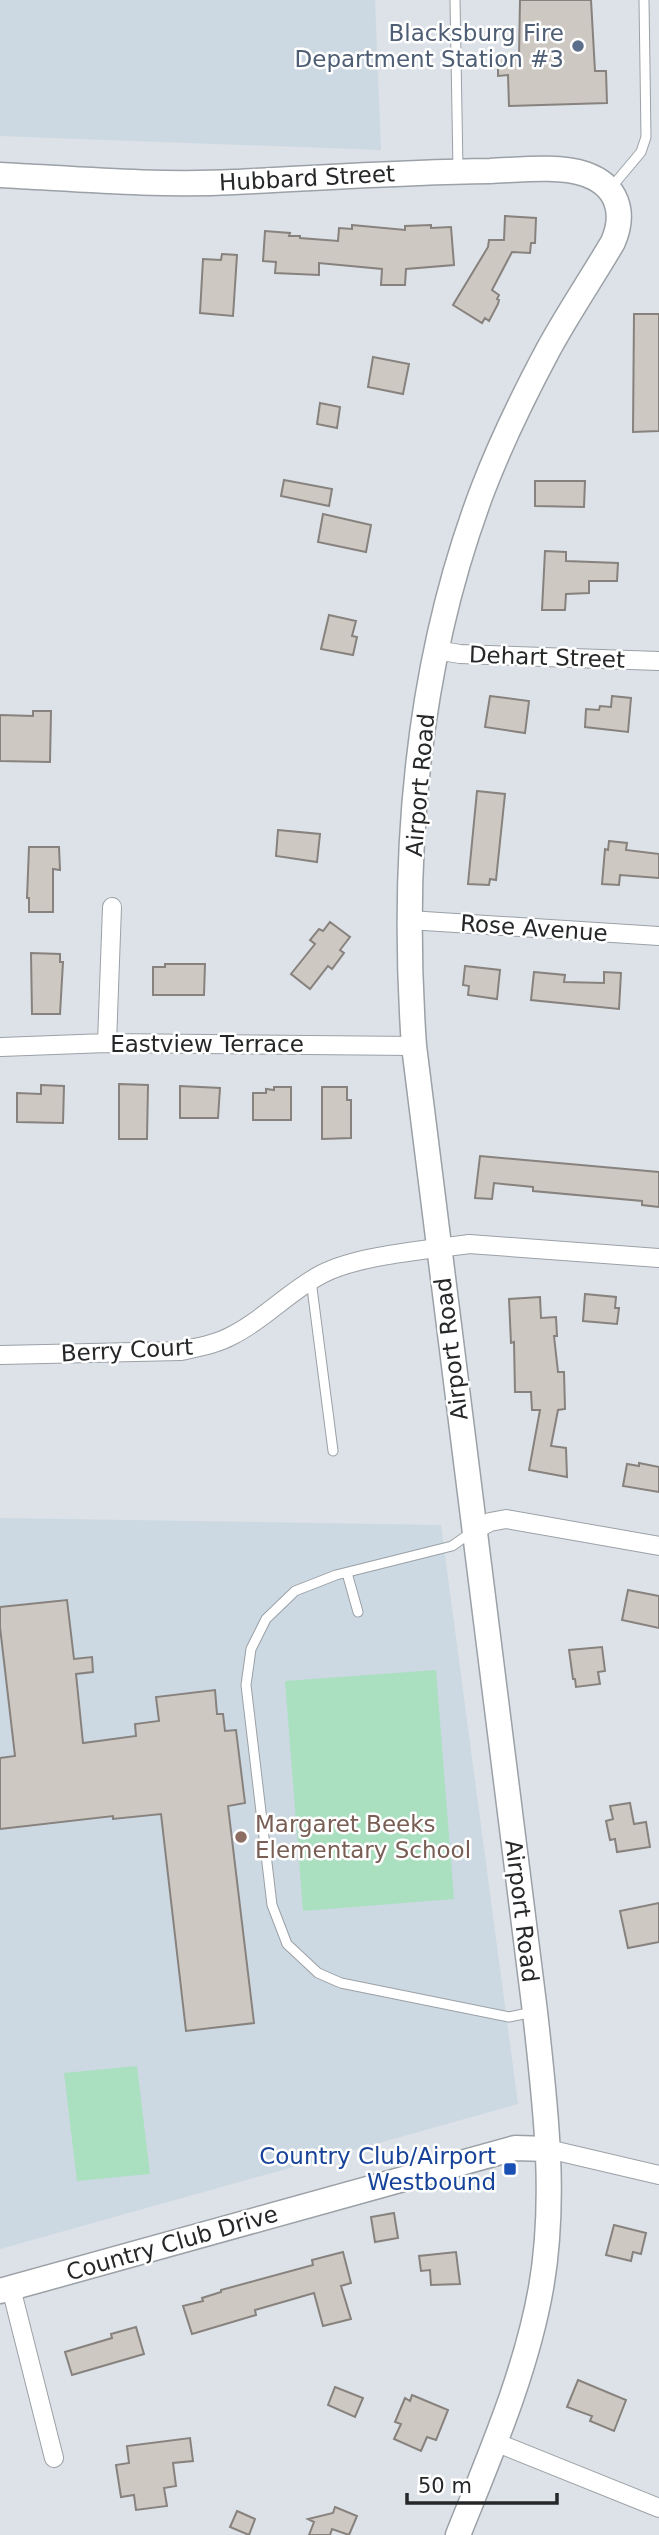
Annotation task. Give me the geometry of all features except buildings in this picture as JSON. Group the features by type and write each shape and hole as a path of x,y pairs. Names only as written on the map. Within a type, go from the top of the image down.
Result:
{"street":[{"name":"Hubbard Street","path":"0,174 168,183 458,171 572,171 595,178 610,189"},
{"name":"Airport Road","path":"458,2535 495,2442 528,2347 542,2287 547,2236 548,2150 535,2012 414,1046 409,920 414,831 421,750 436,650 455,570 493,465 548,350 618,229 618,207 610,189"},
{"name":"Dehart Street","path":"436,650 460,654 659,662"},
{"path":"107,1043 112,907"},
{"name":"Rose Avenue","path":"409,920 659,936"},
{"name":"Eastview Terrace","path":"1,1047 107,1043 414,1046"},
{"name":"Berry Court","path":"0,1355 181,1351 208,1346 256,1321 297,1288 349,1263 469,1244 659,1258"},
{"path":"473,1531 490,1522 506,1519 659,1546"},
{"name":"Country Club Drive","path":"6,2289 514,2148 548,2150"},
{"path":"548,2150 659,2175"},
{"path":"6,2289 54,2458"},
{"path":"495,2442 659,2508"}],"lane":[{"path":"455,0 458,171"},
{"path":"610,189 641,152 646,137 644,0"},
{"path":"311,1280 333,1451"},
{"path":"473,1531 452,1546 347,1573 295,1591 266,1619 251,1649 246,1685 272,1905 287,1944 318,1973 341,1983 509,2017 535,2012"},
{"path":"347,1573 358,1612"}],"shaded area":[{"path":"0,0 375,0 381,150 0,136"},
{"name":"Margaret Beeks Elementary School","path":"0,1518 441,1525 518,2104 0,2249"}],"green space":[{"path":"436,1670 454,1899 303,1911 285,1681"},
{"path":"137,2066 150,2174 77,2181 64,2073"}],"place":[{"name":"Blacksburg Fire Department Station #3","path":"578,46"},
{"name":"Margaret Beeks Elementary School","path":"241,1837"},
{"name":"Country Club/Airport Westbound","path":"510,2169"}]}
